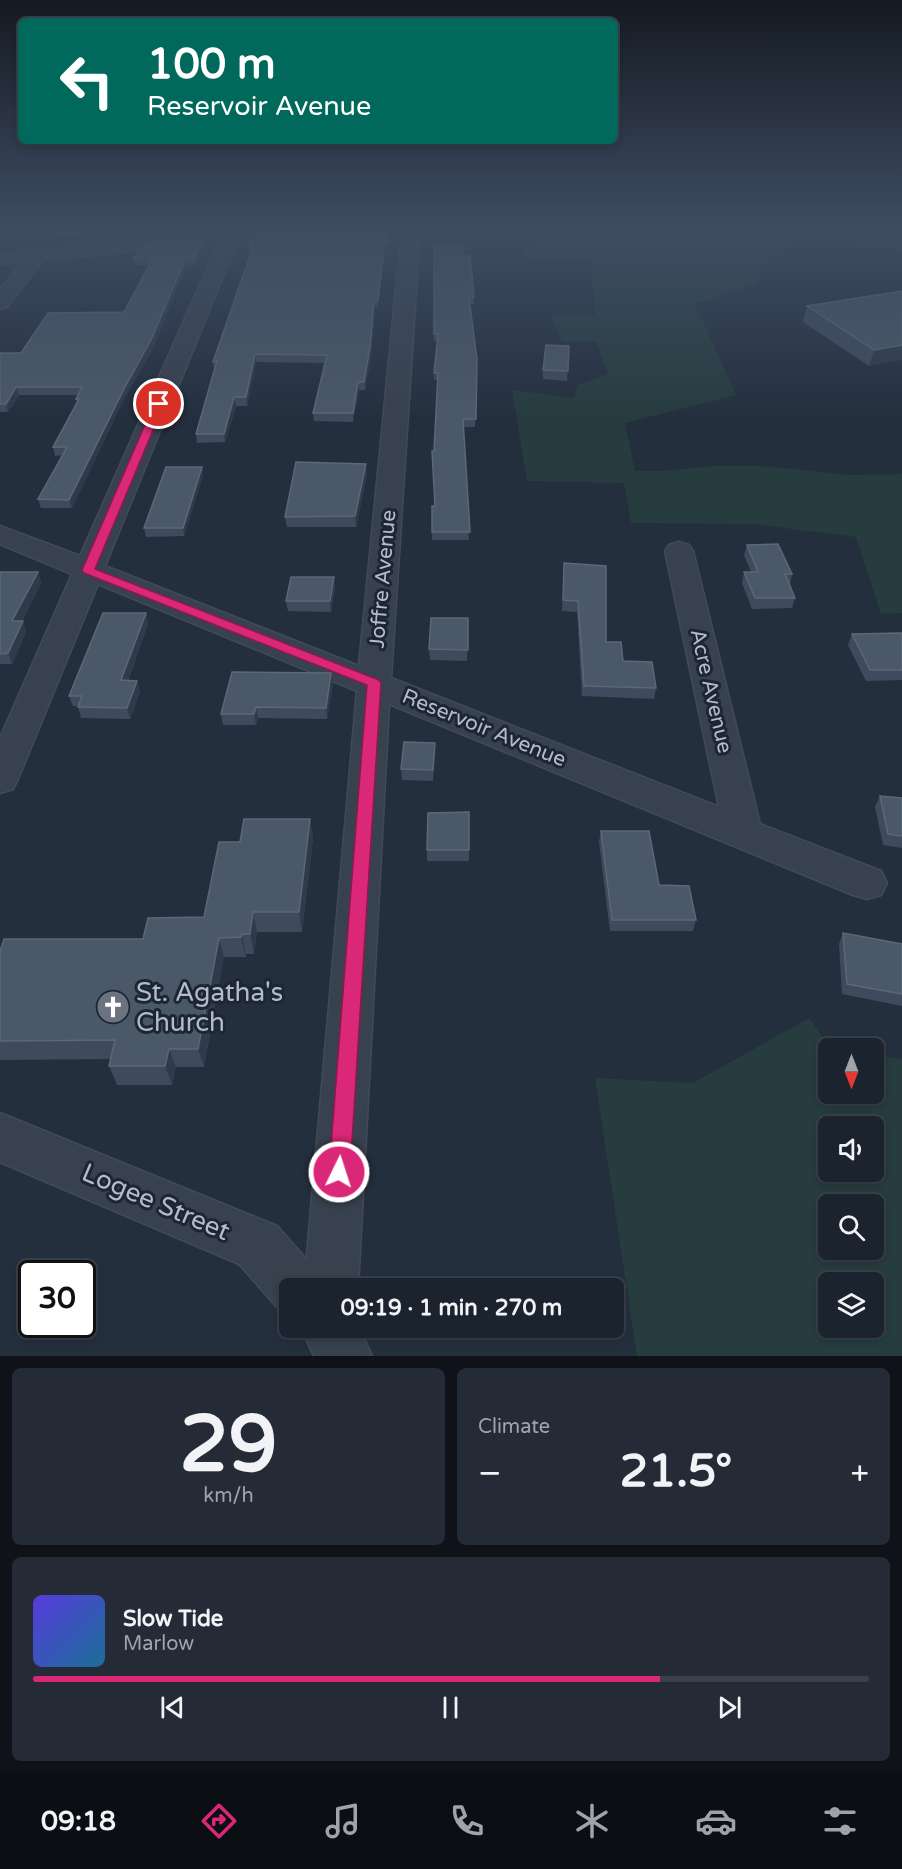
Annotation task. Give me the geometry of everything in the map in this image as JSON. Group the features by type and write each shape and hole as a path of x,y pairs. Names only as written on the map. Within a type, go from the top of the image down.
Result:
{"street":[{"path":"0,779 207,291"},
{"name":"Joffre Avenue","path":"332,1278 374,683 406,291"},
{"name":"Reservoir Avenue","path":"0,534 867,883"},
{"name":"Acre Avenue","path":"679,550 743,832"},
{"name":"Logee Street","path":"0,1137 258,1245 287,1278"},
{"path":"334,1338 344,1356"}],"green space":[{"path":"593,291 734,291 695,304 736,395 625,423 635,471 664,471 711,466 762,466 851,475 902,474 902,613 881,614 856,537 753,524 631,523 624,483 527,481 512,390 574,398 578,385 608,374 596,342 562,342 550,315 595,315"},
{"path":"809,1018 824,1038 818,1038 818,1104 884,1104 884,1056 902,1059 902,1356 637,1356 595,1078 693,1083"}],"building":[{"path":"135,291 172,291 151,340 69,500 38,499 67,447 53,447 79,399 76,399 82,387 16,387 6,404 0,404 0,353 21,353 48,313 124,312"},
{"path":"238,291 379,291 378,300 374,300 364,382 358,382 353,413 313,413 327,355 255,354 246,397 234,397 224,434 196,434 217,361 213,362"},
{"path":"434,291 473,291 474,297 469,298 477,359 476,419 463,419 470,532 432,532 432,506 435,506 432,451 434,451 438,373 434,373 438,334 434,334"},
{"path":"902,291 902,345 874,350 807,306"},
{"path":"546,345 569,346 568,371 543,370"},
{"path":"296,462 366,464 355,516 285,517"},
{"path":"166,467 202,467 183,528 144,528"},
{"path":"778,544 792,574 785,574 795,598 755,598 744,572 758,572 747,545"},
{"path":"564,563 606,566 606,642 621,642 623,661 652,662 656,688 584,686 578,601 563,600"},
{"path":"0,572 38,572 12,621 23,621 8,653 0,654"},
{"path":"291,577 334,577 330,601 286,601"},
{"path":"103,613 146,613 121,680 137,681 127,708 78,707 82,696 69,696"},
{"path":"431,618 468,618 468,650 429,649"},
{"path":"902,633 902,670 870,670 852,634"},
{"path":"232,672 331,673 326,708 256,707 254,714 221,714"},
{"path":"404,742 435,743 433,770 401,769"},
{"path":"880,796 902,798 902,836 888,834"},
{"path":"469,812 469,850 427,850 428,813"},
{"name":"St. Agatha's Church","path":"244,819 310,819 299,912 253,912 250,934 242,934 241,937 219,938 198,1049 169,1049 165,1066 109,1066 115,1040 0,1041 0,951 4,939 143,939 148,918 204,917 219,842 240,842"},
{"path":"601,831 649,831 659,885 689,886 696,920 612,920"},
{"path":"843,933 902,944 902,994 847,984"}],"place":[{"name":"St. Agatha's Church","path":"113,1007"}],"route":[{"path":"159,404 88,570 374,683 339,1172"}]}
